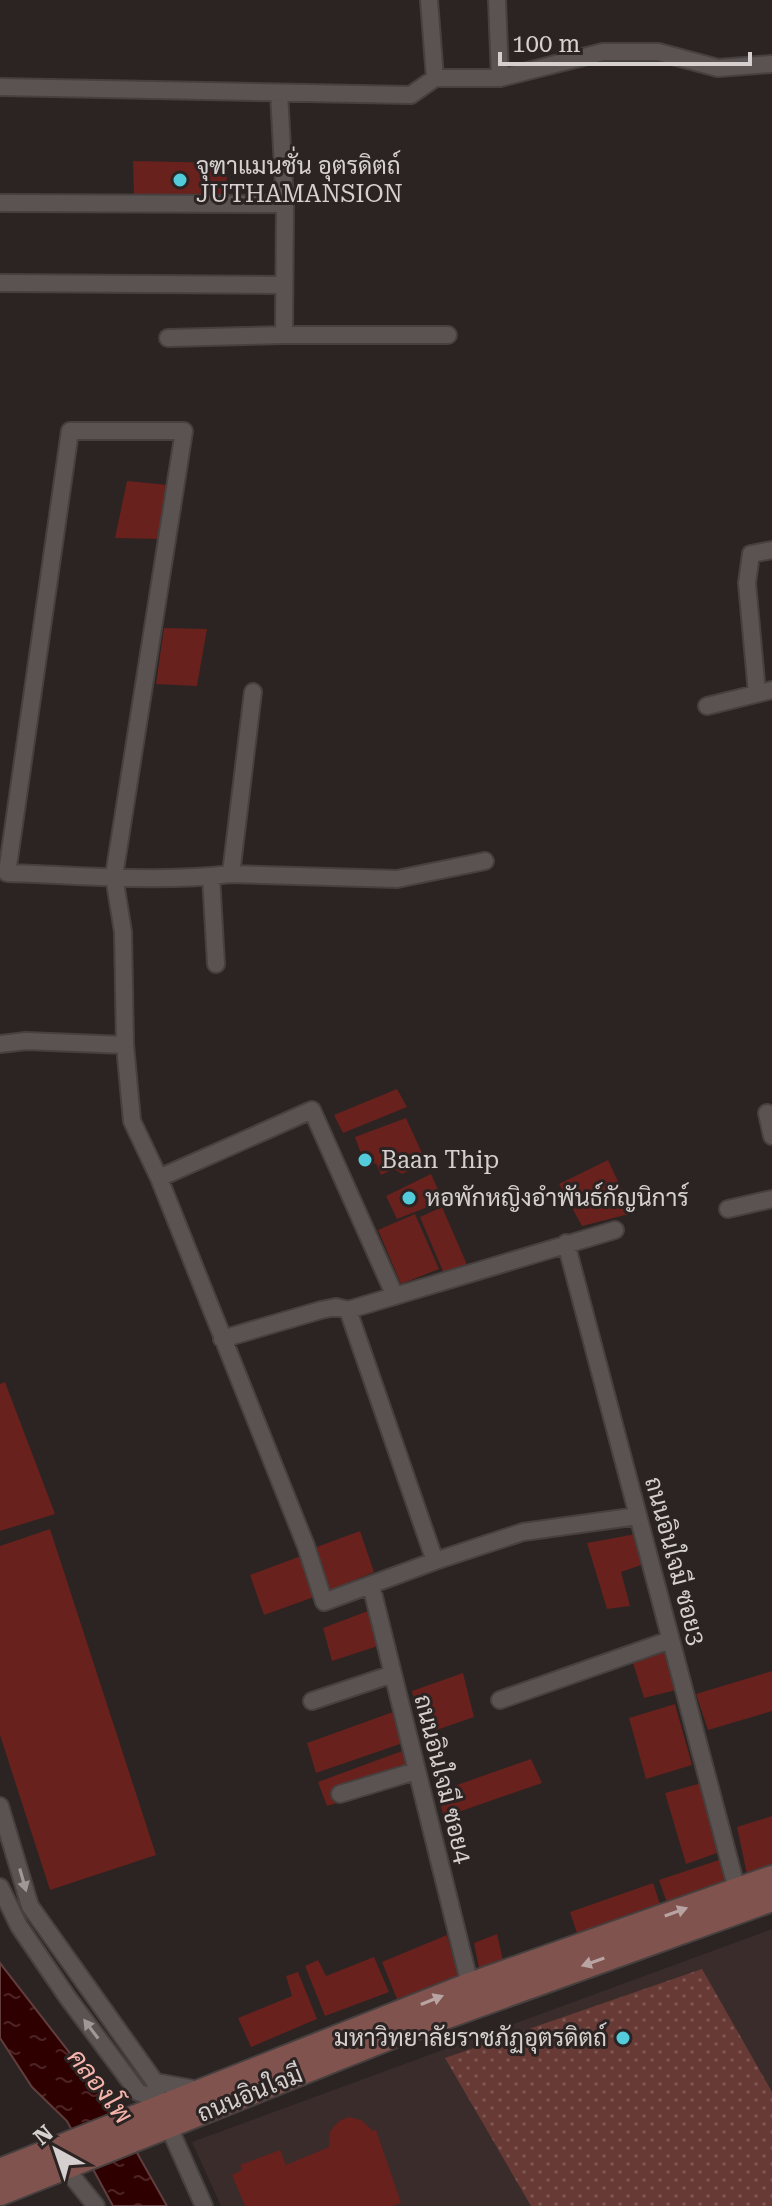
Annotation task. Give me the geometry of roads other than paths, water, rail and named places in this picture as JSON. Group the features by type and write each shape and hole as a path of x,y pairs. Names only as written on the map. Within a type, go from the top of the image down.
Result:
{"main road":[{"name":"ถนนอินใจมี","path":"160,2115 203,2091 470,1985 772,1878"},
{"name":"ถนนอินใจมี","path":"0,2193 63,2158 160,2115 400,2033 772,1899"},
{"name":"ถนนอินใจมี","path":"0,2171 63,2158"}],"street":[{"path":"429,0 435,78"},
{"path":"497,0 500,78"},
{"path":"0,87 411,95 435,78 500,78 603,52 658,52 718,68 772,64"},
{"path":"279,93 285,204 284,335"},
{"path":"0,203 285,204"},
{"path":"0,283 284,285"},
{"path":"168,338 448,335"},
{"path":"485,861 397,879 231,874 114,876 7,873 70,431 184,431 114,876 123,932 125,1045 132,1121 159,1178 306,1546 324,1602 523,1532 638,1516"},
{"path":"707,706 764,692 747,583 751,554 772,550"},
{"path":"231,874 253,692"},
{"path":"211,876 216,964"},
{"path":"0,1044 26,1041 125,1045"},
{"path":"159,1178 312,1110 395,1296"},
{"path":"767,1113 772,1136"},
{"path":"728,1209 772,1199"},
{"path":"222,1339 321,1310 336,1307 348,1310 615,1230"},
{"name":"ถนนอินใจมี ซอย3","path":"566,1243 737,1890"},
{"path":"348,1310 435,1561"},
{"name":"ถนนอินใจมี ซอย4","path":"371,1585 470,1985"},
{"path":"500,1700 670,1640"},
{"path":"312,1701 393,1674"},
{"path":"340,1794 416,1771"},
{"path":"0,1806 30,1906 155,2082 160,2115 204,2206"},
{"path":"0,1887 19,1926 68,1998 138,2092 160,2115"},
{"path":"155,2082 203,2091"},
{"path":"63,2158 96,2206"}],"water":[{"path":"0,1963 110,2105 167,2206 113,2206 67,2121 32,2087 0,2038"}],"place":[{"name":"จุฑาแมนชั่น อุตรดิตถ์ JUTHAMANSION","path":"180,180"},
{"name":"Baan Thip","path":"365,1160"},
{"name":"หอพักหญิงอำพันธ์กัญนิการ์","path":"409,1198"},
{"name":"มหาวิทยาลัยราชภัฏอุตรดิตถ์","path":"623,2038"}],"water label":[{"name":"คลองโพ","path":"100,2086"}]}
